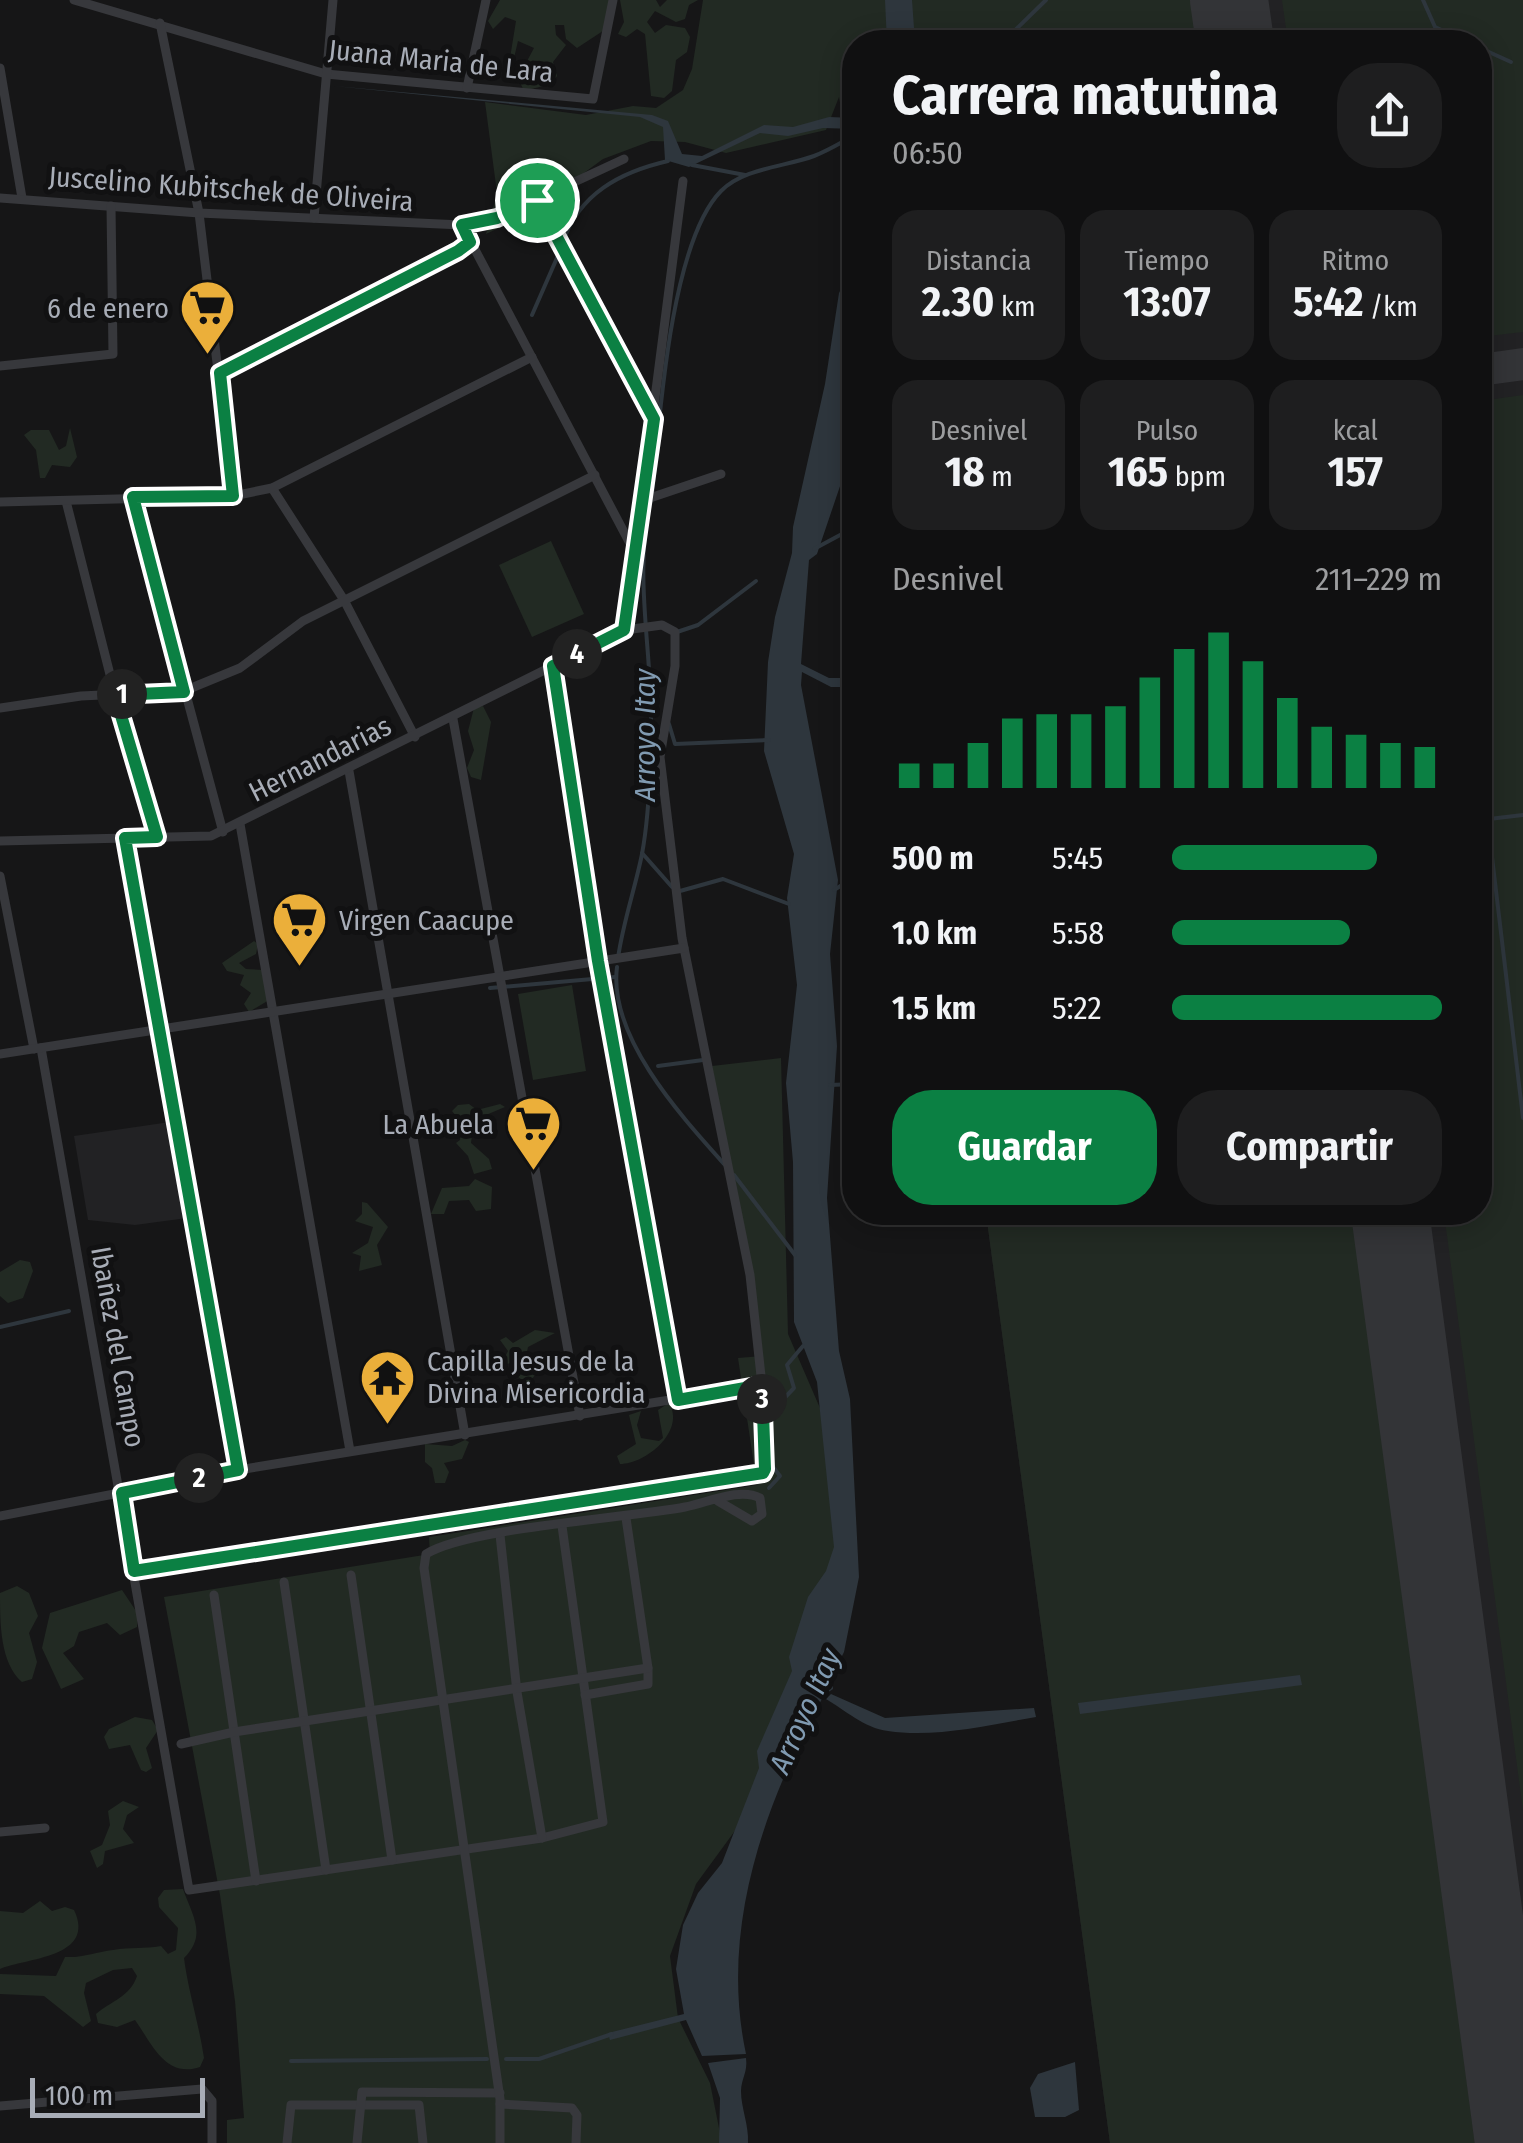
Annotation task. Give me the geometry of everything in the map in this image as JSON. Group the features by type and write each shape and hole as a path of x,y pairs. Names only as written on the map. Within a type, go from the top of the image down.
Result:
{"street":[{"name":"Juana Maria de Lara","path":"74,0 326,74 594,99 613,0"},
{"path":"117,0 117,12"},
{"path":"314,218 333,0"},
{"path":"467,88 486,0"},
{"path":"160,23 199,213 233,496"},
{"path":"0,68 22,198"},
{"name":"Juscelino Kubitschek de Oliveira","path":"0,198 199,213 462,225 497,218 624,159"},
{"path":"624,630 683,180"},
{"path":"537,200 654,419"},
{"path":"0,366 113,354 110,206"},
{"path":"462,225 635,553"},
{"path":"220,373 470,242"},
{"path":"0,502 233,496 272,488 532,357"},
{"path":"644,500 721,474"},
{"path":"0,708 184,692 240,668 282,633 344,600 594,475"},
{"path":"272,488 344,600 415,737"},
{"path":"133,497 224,832"},
{"path":"66,500 115,695 157,837"},
{"name":"Hernandarias","path":"0,840 224,832 624,630 662,625 675,632 675,666 660,757 684,948"},
{"path":"553,666 598,961 678,1400"},
{"path":"453,718 580,1416"},
{"path":"349,771 465,1434"},
{"path":"240,824 350,1451"},
{"path":"125,838 238,1470"},
{"name":"Ibañez del Campo","path":"0,876 38,1048 122,1493 189,1890 256,1882"},
{"path":"0,1054 684,948 735,1189 762,1385 763,1473 134,1571"},
{"path":"0,1516 238,1470 762,1385"},
{"path":"500,2143 500,2099 424,1568 426,1554 454,1541 626,1518 751,1494 762,1501 762,1514 752,1521 744,1519 718,1501"},
{"path":"585,1695 648,1684 626,1518"},
{"path":"214,1595 256,1882 542,1838 603,1822 562,1526"},
{"path":"500,1535 517,1692 542,1838"},
{"path":"351,1575 392,1860"},
{"path":"284,1582 326,1870"},
{"path":"182,1744 234,1732 517,1692 648,1668"},
{"path":"0,1832 46,1828"},
{"path":"0,2106 209,2092 212,2143"},
{"path":"357,2143 362,2092 500,2099 572,2108 577,2115 576,2143"},
{"path":"287,2143 291,2104 419,2105 423,2143"}],"shaded area":[{"path":"500,0 609,0 612,25 577,48 566,39 564,25 555,25 556,35 566,45 553,62 557,76 551,84 524,91 518,78 534,48 518,41 514,58 510,58 516,21 505,17 493,29 488,21"},
{"path":"620,0 656,0 660,7 667,0 698,0 689,5 685,19 676,22 655,11 647,22 655,33 666,25 685,28 690,37 687,52 676,60 672,91 664,98 651,96 645,34 637,29 626,37 618,34 624,22"},
{"path":"703,0 1192,0 1196,30 842,30 842,114 839,97 826,130 726,153 685,142 651,141 603,159 528,214 486,234 497,193 485,102 586,115 633,106 656,108 683,90 692,69"},
{"path":"827,0 1523,0 1523,2143 1110,2143 988,1225 1492,1225 1492,30 842,30 842,61"},
{"path":"1282,0 1523,0 1523,332 1492,336 1492,30 1286,30"},
{"path":"1523,395 1523,1811 1446,1225 1492,1225 1492,399"},
{"path":"70,428 77,457 70,467 52,465 45,478 40,478 36,450 24,435 31,430 49,430 59,450 66,446"},
{"path":"551,541 584,614 532,637 499,565"},
{"path":"483,706 491,722 481,780 471,777 467,768 474,750 468,731 474,708"},
{"path":"254,941 258,944 256,954 239,963 246,969 264,970 269,1000 249,1012 244,1004 251,993 240,985 244,975 227,971 222,963"},
{"path":"572,985 586,1071 533,1080 518,994"},
{"path":"781,1058 788,1334 826,1422 842,1554 737,1828 696,1884 670,1956 678,2018 710,2083 722,2143 227,2143 227,2120 244,2118 235,2001 220,1895 164,1597 430,1554 429,1537 757,1485 738,1358 762,1356 712,1066"},
{"path":"469,1104 477,1110 500,1104 505,1107 474,1120 471,1143 489,1159 492,1169 474,1174 468,1156 456,1143 460,1140 461,1122 452,1111 458,1105"},
{"path":"170,1122 187,1218 135,1225 88,1220 74,1136"},
{"path":"475,1179 492,1187 491,1209 476,1211 469,1200 449,1201 444,1214 431,1214 442,1188 469,1186"},
{"path":"362,1202 388,1227 377,1245 382,1265 359,1271 361,1256 352,1253 368,1243 373,1227 355,1221 362,1214"},
{"path":"988,1225 1354,1225 1475,2143 1110,2143"},
{"path":"20,1260 30,1262 33,1271 23,1298 8,1303 0,1296 0,1272"},
{"path":"535,1330 555,1333 528,1347 523,1371 535,1375 528,1384 514,1374 511,1363 501,1365 508,1351 500,1340 506,1337 513,1343"},
{"path":"669,1403 672,1424 661,1444 641,1458 620,1464 617,1456 636,1444 629,1415 641,1411 637,1425 641,1438 659,1441 663,1438 658,1410"},
{"path":"469,1442 462,1459 444,1463 449,1472 445,1483 435,1483 432,1468 425,1462 425,1444 452,1446"},
{"path":"17,1586 29,1593 38,1616 29,1633 37,1662 32,1679 22,1682 5,1653 0,1617 0,1593"},
{"path":"122,1590 138,1614 137,1627 120,1635 107,1623 79,1632 74,1646 63,1653 84,1679 61,1689 42,1648 50,1613"},
{"path":"135,1717 152,1720 158,1730 146,1748 152,1768 146,1772 141,1770 130,1745 109,1749 104,1737 109,1729"},
{"path":"123,1801 139,1807 127,1815 123,1829 134,1843 105,1851 103,1864 97,1868 90,1851 102,1845 110,1825 108,1811"},
{"path":"183,1889 196,1925 195,1941 184,1958 204,2058 200,2067 177,2068 168,2063 135,2020 117,2027 98,2023 96,2014 134,1983 137,1976 132,1968 113,1970 86,1983 84,1993 91,2021 83,2027 44,1996 0,1994 0,1974 56,1976 65,1957 161,1946 168,1954 176,1950 178,1928 159,1907 158,1898 164,1890"},
{"path":"40,1901 52,1911 65,1907 74,1910 76,1938 55,1953 0,1969 0,1911 23,1913"}],"water":[{"path":"885,0 912,0 914,30 886,30"},
{"path":"334,86 652,115 668,121 682,154 702,156 764,125 793,127 842,118 842,129 823,128 788,136 760,133 689,167 665,160 663,127 640,117"},
{"path":"842,287 842,480 817,554 809,560 801,664 829,678 842,678 842,687 831,687 802,672 801,685 838,880 830,954 837,1046 827,1198 839,1351 850,1399 859,1577 844,1652 832,1676 833,1689 824,1695 783,1779 753,1868 738,1960 746,2054 702,2056 686,2020 610,2040 608,2033 684,2014 676,1969 683,1925 698,1893 722,1863 759,1768 757,1751 792,1671 789,1657 808,1597 826,1571 834,1547 817,1382 794,1322 793,1162 786,1083 797,985 787,898 794,854 764,751 768,662 775,617 792,553 793,527 825,384"},
{"path":"1300,1675 1302,1685 1080,1714 1078,1703"},
{"path":"831,1694 885,1718 1034,1708 1036,1717 943,1732 888,1731 863,1722 826,1699"},
{"path":"746,2058 741,2091 748,2143 719,2143 720,2098 708,2063"},
{"path":"1075,2062 1079,2110 1065,2117 1035,2117 1030,2088 1038,2074"}],"waterway":[{"name":"Arroyo Itay","path":"1015,30 1046,0"},
{"path":"1423,0 1435,27 1442,30"},
{"path":"1492,53 1511,62"},
{"name":"Arroyo Itay","path":"618,958 642,854 648,803 651,717 644,551 663,381 690,250 704,216 730,183 814,156 842,142"},
{"path":"563,242 570,225 591,198 618,179 668,161"},
{"path":"692,165 745,175"},
{"path":"532,315 560,251"},
{"path":"814,549 842,534"},
{"path":"677,632 698,625 756,581"},
{"path":"669,724 675,744 769,740"},
{"path":"1492,819 1523,815"},
{"path":"642,853 672,887"},
{"path":"1492,857 1523,1118"},
{"path":"680,891 723,879 789,904"},
{"path":"834,890 842,885"},
{"name":"Arroyo Itay","path":"617,967 617,994 636,1048 670,1100 725,1165"},
{"path":"490,988 615,977"},
{"path":"658,1066 703,1060"},
{"path":"830,1085 842,1085"},
{"name":"Arroyo Itay","path":"734,1175 795,1255"},
{"path":"0,1327 69,1311"},
{"path":"769,1488 780,1476 770,1463 769,1414 794,1388 787,1365 803,1346"},
{"path":"506,2059 539,2059 612,2034"},
{"path":"291,2061 487,2059"}],"taxiway":[{"path":"1492,368 1523,364"}],"runway":[{"path":"1229,0 1233,30"},
{"path":"1392,1225 1514,2143"}],"place":[{"name":"6 de enero","path":"208,357"},
{"name":"Virgen Caacupe","path":"300,969"},
{"name":"La Abuela","path":"533,1173"},
{"name":"Capilla Jesus de la Divina Misericordia","path":"388,1426"}],"route":[{"path":"537,200 654,419 624,630 553,666 598,961 678,1400 762,1385 765,1469 763,1473 320,1545 134,1571 122,1493 238,1470 125,838 157,837 141,795 115,695 184,692 133,497 233,496 220,373 458,251 470,242 462,225 480,224 537,200"}]}
